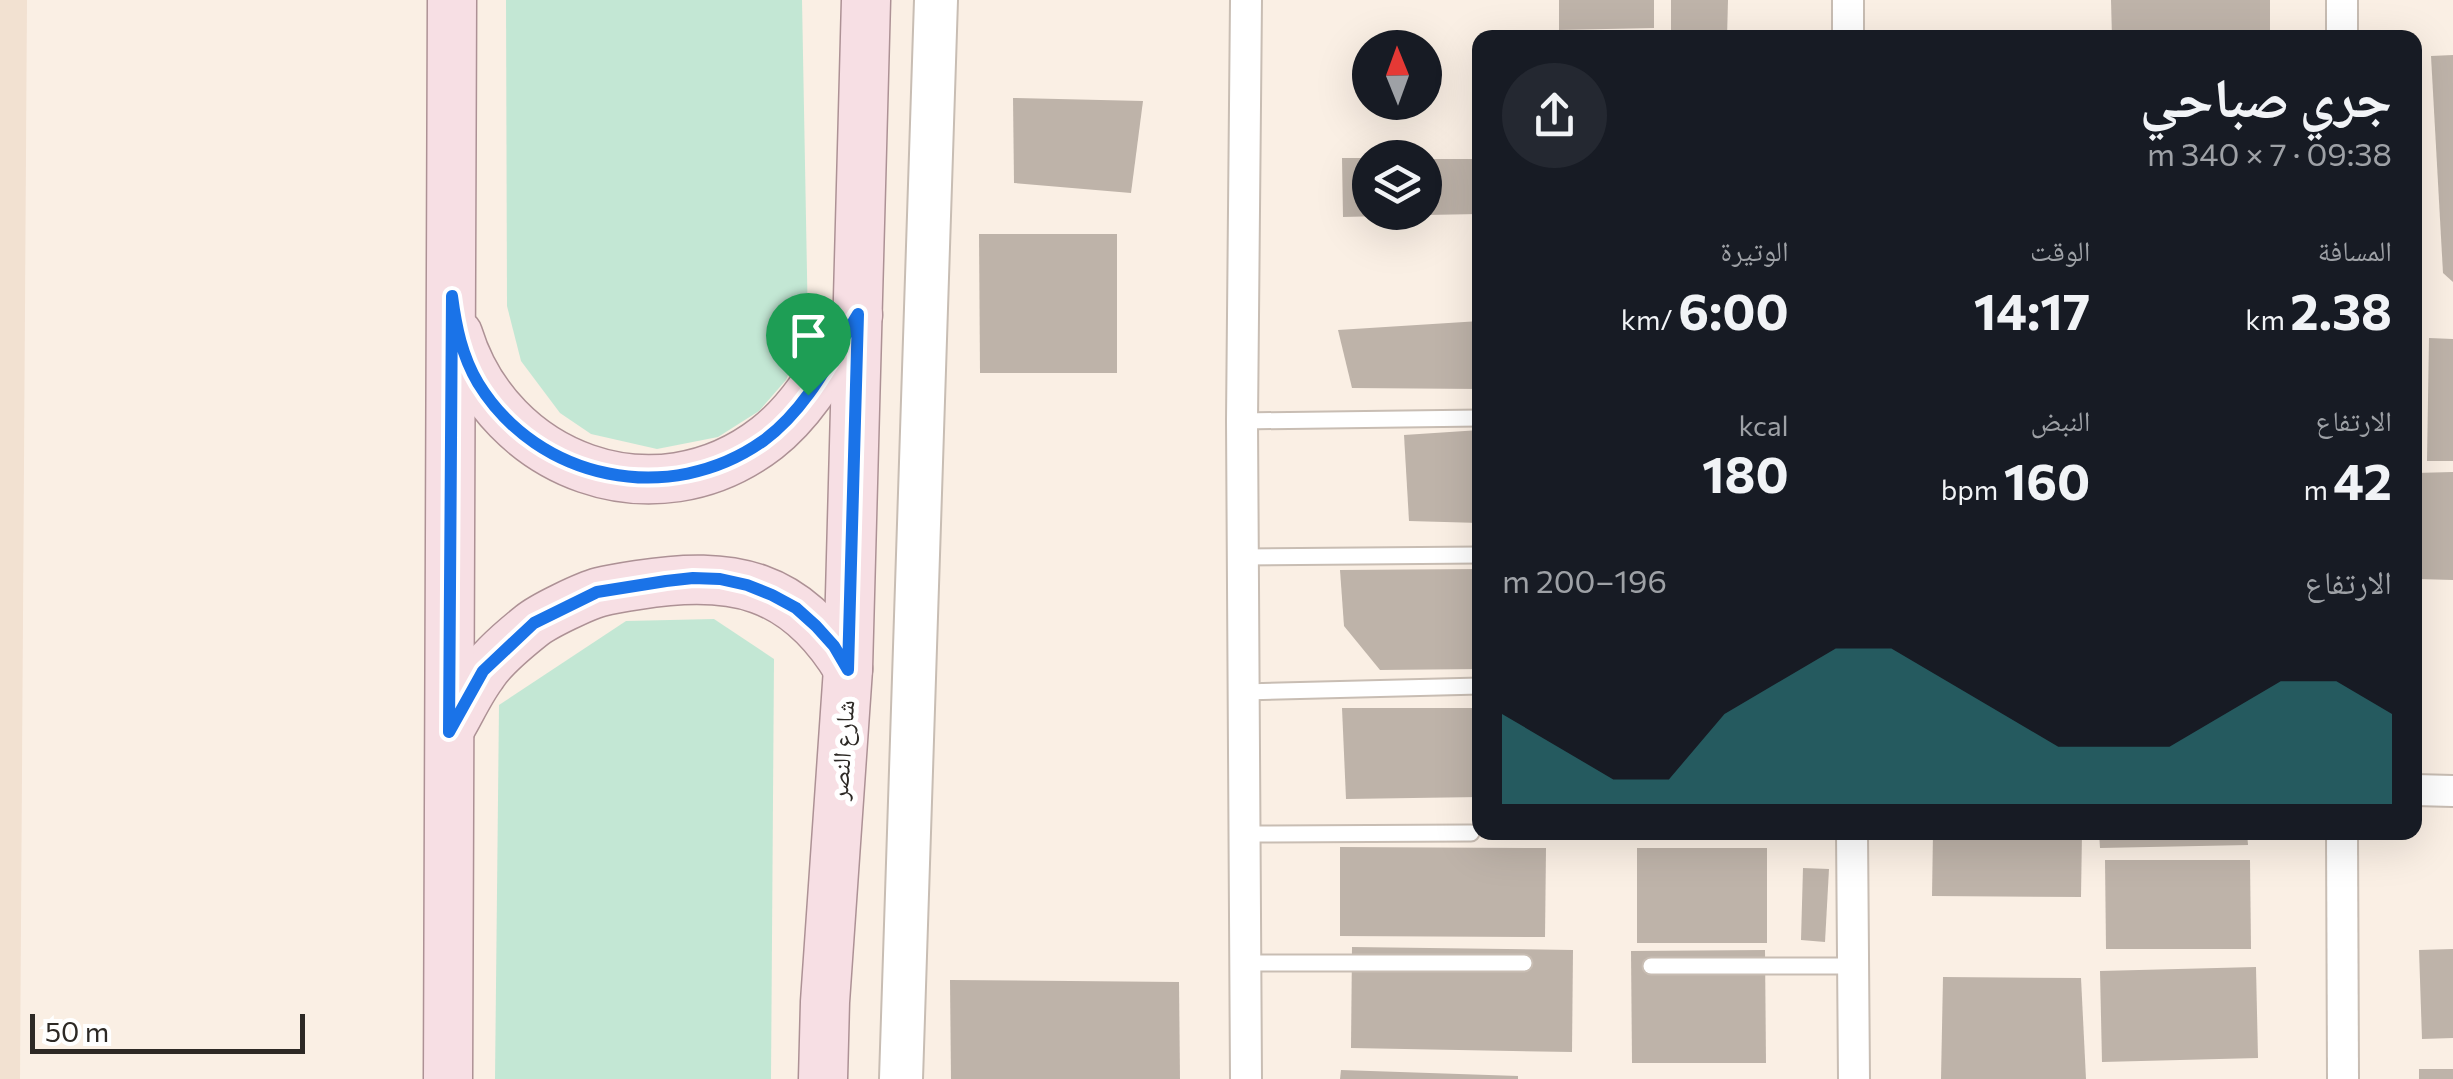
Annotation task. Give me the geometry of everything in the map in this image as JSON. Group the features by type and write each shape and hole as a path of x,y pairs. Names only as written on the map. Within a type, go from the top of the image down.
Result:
{"main road":[{"path":"448,1079 452,0"},
{"name":"شارع النصر","path":"823,1079 848,670 866,0"},
{"path":"452,296 464,355 478,382 516,429 566,461 624,478 654,479 699,471 741,455 766,438 808,395 858,314"},
{"path":"449,732 483,671 534,623 597,592 666,581 720,579 772,595 796,608 816,626 848,670"}],"street":[{"path":"901,1079 936,0"},
{"path":"1246,0 1242,421 1246,1079"},
{"path":"1848,0 1848,30"},
{"path":"2342,0 2342,30"},
{"path":"2422,790 2453,791"},
{"path":"1852,840 1854,1079"},
{"path":"2342,840 2343,1079"}],"lane":[{"path":"1242,421 1472,418"},
{"path":"1242,557 1472,556"},
{"path":"1244,692 1472,686"},
{"path":"1244,834 1471,833"},
{"path":"1245,962 1524,962"},
{"path":"1651,966 1854,966"}],"shaded area":[{"path":"0,0 27,0 20,1079 0,1079"}],"green space":[{"path":"506,0 802,0 808,328 786,380 759,411 718,437 657,449 591,434 560,413 521,361 507,306"},
{"path":"714,619 774,659 771,1079 495,1079 499,705 626,621"}],"building":[{"path":"1559,0 1654,0 1654,28 1559,30"},
{"path":"1671,0 1728,0 1727,30 1671,30"},
{"path":"2111,0 2270,0 2270,30 2112,30"},
{"path":"2453,55 2453,282 2443,273 2431,56"},
{"path":"1013,98 1143,101 1131,193 1014,183"},
{"path":"1342,158 1352,158 1352,217 1343,217"},
{"path":"1442,159 1472,159 1472,214 1442,215"},
{"path":"979,234 1117,234 1117,373 980,373"},
{"path":"1472,322 1472,389 1352,388 1338,330"},
{"path":"2429,338 2453,339 2453,461 2427,461"},
{"path":"1472,431 1472,523 1409,521 1404,435"},
{"path":"2453,472 2453,580 2422,579 2422,473"},
{"path":"1472,569 1472,669 1380,670 1344,626 1340,570"},
{"path":"1342,708 1472,708 1472,797 1346,799"},
{"path":"1933,840 2082,840 2081,897 1932,896"},
{"path":"2100,840 2248,840 2248,845 2100,848"},
{"path":"1340,847 1546,848 1545,937 1340,936"},
{"path":"1637,848 1767,848 1767,943 1637,943"},
{"path":"2105,860 2250,860 2251,949 2106,949"},
{"path":"1803,868 1829,869 1825,942 1801,940"},
{"path":"1352,947 1573,950 1572,1052 1351,1048"},
{"path":"2453,949 2453,1038 2422,1039 2419,950"},
{"path":"1765,950 1766,1063 1632,1063 1631,951"},
{"path":"2256,967 2258,1058 2102,1062 2100,971"},
{"path":"1943,977 2081,978 2086,1079 1941,1079"},
{"path":"950,980 1179,982 1180,1079 951,1079"},
{"path":"2419,1069 2453,1069 2453,1079 2419,1079"},
{"path":"1341,1070 1518,1076 1518,1079 1340,1079"}],"route":[{"path":"452,296 464,355 495,406 516,429 540,446 594,472 654,479 714,467 766,438 808,395 858,314 848,670 816,626 796,608 772,595 720,579 666,581 597,592 534,623 483,671 449,732 452,296"}]}
